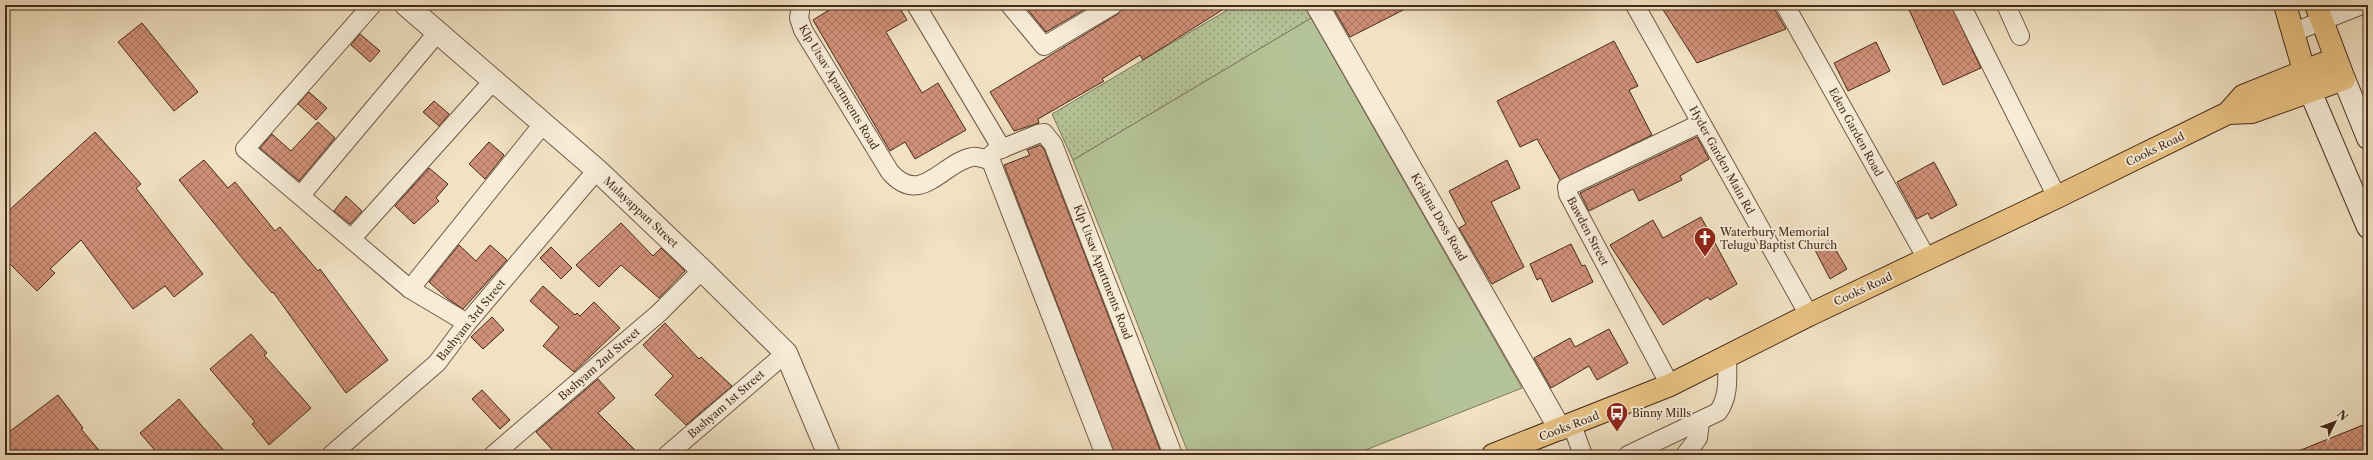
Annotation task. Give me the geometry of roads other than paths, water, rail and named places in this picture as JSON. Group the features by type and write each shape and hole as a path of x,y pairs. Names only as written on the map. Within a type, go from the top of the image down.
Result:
{"main road":[{"path":"2286,5 2307,81"},
{"path":"2319,14 2335,59 2344,79"},
{"name":"Cooks Road","path":"2307,81 2335,59"},
{"name":"Cooks Road","path":"1493,455 1670,385 1809,315 2057,198 2228,113 2243,96 2307,81 2344,79"}],"street":[{"path":"372,5 245,149 352,238 410,289 467,323"},
{"name":"Malayappan Street","path":"406,5 597,170 786,353 829,455"},
{"name":"Klp Utsav Apartments Road","path":"801,5 799,18 804,30 890,172 898,182 907,186 920,184 973,157 996,155 1038,134 1044,133 1054,144 1173,455"},
{"path":"916,5 996,155 1105,455"},
{"path":"1010,5 1044,46 1113,5"},
{"name":"Krishna Doss Road","path":"1317,5 1566,427"},
{"name":"Hyder Garden Main Rd","path":"1635,5 1809,315"},
{"name":"Eden Garden Road","path":"1785,5 1927,259"},
{"path":"1961,5 2057,198"},
{"path":"2006,5 2020,36"},
{"path":"2294,32 2319,14 2362,5"},
{"path":"301,195 438,32"},
{"path":"2344,79 2368,138"},
{"path":"352,238 494,80"},
{"path":"2307,81 2368,227"},
{"name":"Bawden Street","path":"1670,385 1568,194 1567,187 1701,123"},
{"path":"410,289 543,124"},
{"name":"Bashyam 3rd Street","path":"331,455 437,363 467,323 597,170"},
{"name":"Bashyam 2nd Street","path":"493,455 659,313 702,270"},
{"name":"Bashyam 1st Street","path":"667,455 786,353"},
{"path":"1628,455 1700,422 1718,412 1722,407 1727,389 1727,356"},
{"path":"1685,455 1698,438 1700,422"},
{"path":"1566,427 1583,455"}],"place":[{"name":"Waterbury Memorial Telugu Baptist Church","path":"1705,258"},
{"name":"Binny Mills","path":"1617,432"}]}
